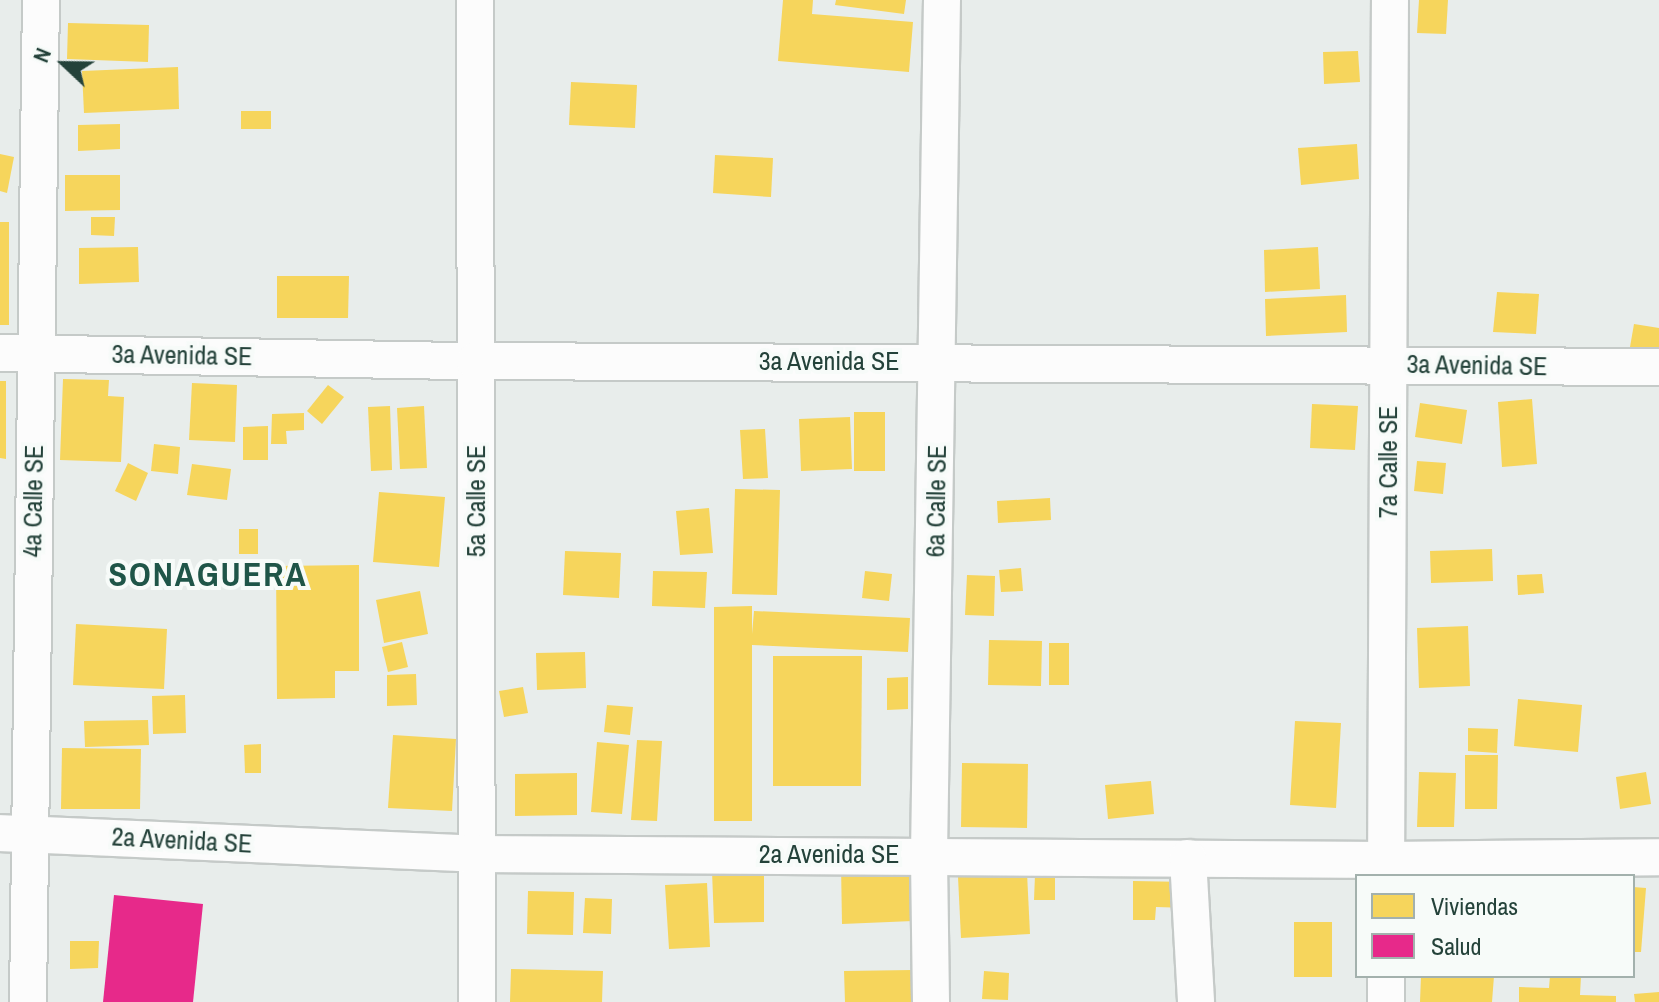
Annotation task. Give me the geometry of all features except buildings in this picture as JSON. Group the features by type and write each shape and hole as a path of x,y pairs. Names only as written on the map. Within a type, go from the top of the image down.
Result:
{"street":[{"name":"4a Calle SE","path":"28,1002 14,833 36,353 41,0"},
{"name":"5a Calle SE","path":"475,0 477,1002"},
{"name":"6a Calle SE","path":"931,1002 929,855 939,361 942,0"},
{"name":"7a Calle SE","path":"1386,868 1390,0"},
{"name":"3a Avenida SE","path":"0,353 475,361 1659,367"},
{"name":"2a Avenida SE","path":"14,833 476,854 1188,858 1386,868 1659,857"},
{"path":"1188,858 1196,1002"},
{"path":"1386,978 1386,1002"}],"district":[{"name":"SONAGUERA","path":"208,575"}]}
